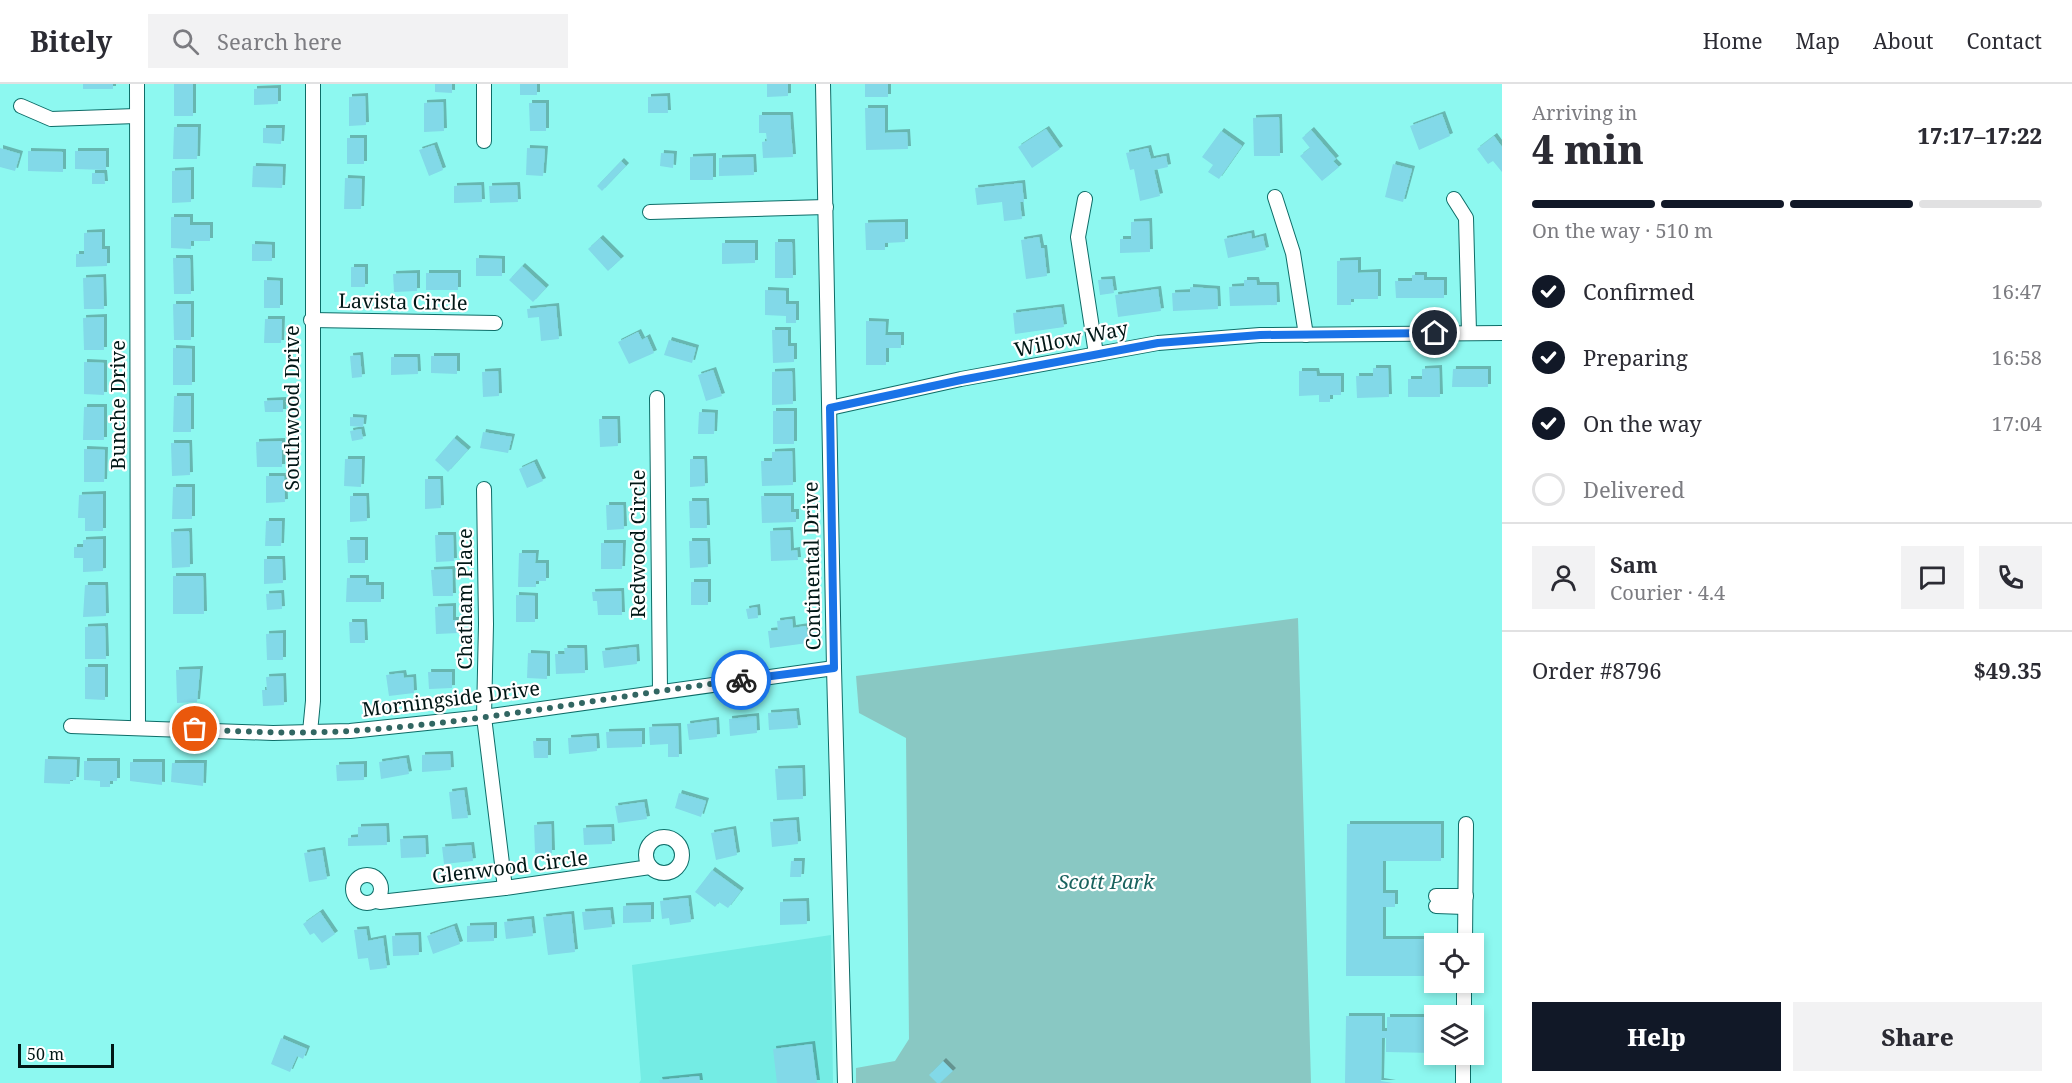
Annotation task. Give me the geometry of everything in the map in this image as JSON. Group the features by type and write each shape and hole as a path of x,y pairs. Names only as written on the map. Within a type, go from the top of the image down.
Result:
{"street":[{"name":"Bunche Drive","path":"137,84 138,726"},
{"name":"Southwood Drive","path":"310,732 313,701 311,320 313,84"},
{"path":"484,84 484,141"},
{"name":"Continental Drive","path":"823,84 844,1083"},
{"path":"21,106 51,119 136,116"},
{"path":"1275,196 1293,253 1306,335"},
{"path":"1085,199 1078,237 1096,354"},
{"path":"1454,199 1466,218 1469,333"},
{"path":"650,212 826,207"},
{"name":"Lavista Circle","path":"311,320 495,323"},
{"name":"Willow Way","path":"830,408 1158,343 1223,337 1502,333"},
{"name":"Redwood Circle","path":"657,398 660,690"},
{"name":"Chatham Place","path":"484,489 486,624 484,717 505,888"},
{"name":"Morningside Drive","path":"71,726 350,731 484,717 660,690 834,668"},
{"path":"1465,933 1466,824"},
{"name":"Glenwood Circle","path":"375,901 505,888 650,867"},
{"path":"1436,901 1466,902"},
{"path":"1463,1065 1463,1083"}],"shaded area":[{"path":"831,935 833,1083 639,1083 641,1080 632,965"}],"green space":[{"name":"Scott Park","path":"1298,618 1311,1083 856,1083 856,1068 895,1061 909,1039 906,738 859,713 856,676"}],"building":[{"path":"83,84 113,84 113,89 83,89"},
{"path":"174,84 193,84 193,116 174,116"},
{"path":"435,84 452,84 452,93 435,92"},
{"path":"520,84 537,84 537,95 520,95"},
{"path":"767,84 788,84 788,96 767,97"},
{"path":"865,84 888,84 888,97 865,97"},
{"path":"278,88 278,104 254,105 254,89"},
{"path":"365,96 366,125 349,126 349,97"},
{"path":"667,96 668,113 648,113 648,97"},
{"path":"443,102 444,131 424,132 424,103"},
{"path":"529,103 546,103 546,131 530,131"},
{"path":"865,108 885,108 885,133 907,132 908,149 866,150"},
{"path":"1442,114 1450,136 1419,150 1410,126"},
{"path":"759,115 790,115 793,157 763,158 762,142 767,141 766,133 759,133"},
{"path":"1279,117 1280,156 1254,156 1253,118"},
{"path":"174,127 198,127 197,159 173,159"},
{"path":"263,128 282,128 281,144 263,143"},
{"path":"1046,129 1060,149 1032,168 1018,147"},
{"path":"1311,130 1336,159 1333,161 1339,167 1322,181 1300,156 1310,148 1302,138"},
{"path":"1221,131 1242,146 1219,179 1208,172 1213,165 1202,157"},
{"path":"1494,136 1502,147 1502,172 1493,161 1488,164 1477,149"},
{"path":"347,138 364,138 364,164 347,164"},
{"path":"434,145 443,170 429,176 419,150"},
{"path":"0,148 20,154 15,171 0,167"},
{"path":"527,148 545,149 543,176 526,175"},
{"path":"1148,148 1151,159 1166,156 1168,167 1154,170 1160,196 1140,201 1134,169 1130,170 1126,153"},
{"path":"28,151 63,152 63,172 28,171"},
{"path":"75,151 106,151 106,170 75,169"},
{"path":"661,153 674,154 673,168 660,166"},
{"path":"713,156 713,180 690,180 690,157"},
{"path":"753,157 754,175 719,176 719,158"},
{"path":"621,161 626,166 602,191 597,186"},
{"path":"1393,164 1412,169 1403,202 1385,197"},
{"path":"253,166 283,167 282,188 252,187"},
{"path":"191,170 191,202 172,203 172,171"},
{"path":"92,173 104,173 105,184 92,184"},
{"path":"345,178 362,179 361,209 344,209"},
{"path":"1022,183 1024,202 1020,202 1022,219 1004,221 1002,202 977,205 975,188"},
{"path":"481,185 482,202 454,203 454,186"},
{"path":"517,185 518,202 490,203 489,186"},
{"path":"171,217 190,217 190,225 210,225 210,241 191,241 191,249 171,248"},
{"path":"1149,221 1150,252 1120,253 1120,239 1131,239 1131,222"},
{"path":"905,222 905,242 885,243 885,250 866,250 865,223"},
{"path":"102,232 102,249 107,249 107,266 76,267 76,254 84,254 84,233"},
{"path":"1251,233 1252,239 1263,236 1266,250 1228,258 1224,239"},
{"path":"1039,237 1041,248 1044,248 1047,276 1026,279 1021,240"},
{"path":"600,238 621,259 608,271 588,249"},
{"path":"775,242 792,242 793,278 775,278"},
{"path":"722,243 755,243 755,263 722,264"},
{"path":"252,244 272,245 272,261 252,261"},
{"path":"173,258 190,258 191,294 174,294"},
{"path":"476,258 502,259 502,276 476,276"},
{"path":"1358,260 1358,273 1378,272 1378,299 1351,299 1351,305 1337,305 1337,261"},
{"path":"522,266 546,288 533,302 509,280"},
{"path":"351,267 365,267 365,287 351,287"},
{"path":"417,273 417,291 394,292 393,274"},
{"path":"426,273 458,273 458,290 426,290"},
{"path":"1412,275 1424,275 1424,280 1444,280 1444,298 1396,298 1395,281 1412,281"},
{"path":"103,277 104,309 84,309 83,278"},
{"path":"1112,279 1114,293 1100,295 1098,280"},
{"path":"264,280 280,281 280,308 264,308"},
{"path":"1244,280 1256,280 1257,285 1276,285 1277,305 1230,306 1229,287 1244,286"},
{"path":"1190,287 1217,289 1218,309 1173,311 1172,293 1190,292"},
{"path":"1158,289 1161,311 1118,317 1115,295"},
{"path":"765,290 786,291 786,304 796,304 796,323 786,323 786,316 765,315"},
{"path":"173,304 191,304 191,340 174,340"},
{"path":"556,306 559,339 541,341 539,317 528,318 527,309"},
{"path":"1061,307 1064,327 1015,334 1013,313"},
{"path":"104,317 104,350 84,350 83,318"},
{"path":"265,319 282,319 281,343 264,343"},
{"path":"866,321 886,322 885,335 901,335 901,348 886,348 886,365 866,365"},
{"path":"772,330 788,330 788,346 794,346 794,362 773,363"},
{"path":"638,332 642,340 647,337 654,353 629,364 618,342"},
{"path":"669,340 696,348 692,363 664,355"},
{"path":"173,348 192,349 192,385 173,385"},
{"path":"360,355 362,377 352,378 350,356"},
{"path":"431,356 457,356 457,374 431,373"},
{"path":"391,357 417,357 418,374 391,375"},
{"path":"84,362 104,363 104,395 84,394"},
{"path":"1373,368 1388,368 1389,397 1357,398 1356,376 1373,376"},
{"path":"1439,368 1440,397 1408,397 1408,379 1422,379 1422,369"},
{"path":"1453,369 1488,369 1488,387 1452,387"},
{"path":"713,370 722,396 706,401 698,375"},
{"path":"498,371 499,396 483,397 482,372"},
{"path":"792,371 793,404 772,405 772,372"},
{"path":"1299,371 1316,371 1317,376 1341,376 1341,395 1330,395 1330,402 1319,402 1319,395 1299,396"},
{"path":"174,396 191,396 191,432 173,432"},
{"path":"283,400 283,412 265,412 264,401"},
{"path":"84,407 104,407 104,440 83,440"},
{"path":"773,411 794,411 794,444 773,444"},
{"path":"699,412 715,413 714,434 698,434"},
{"path":"350,417 364,418 363,427 350,426"},
{"path":"599,419 617,419 618,446 600,447"},
{"path":"361,429 363,439 352,441 350,431"},
{"path":"483,432 512,437 508,453 480,448"},
{"path":"454,438 468,450 448,472 435,460"},
{"path":"282,441 282,467 257,467 256,442"},
{"path":"171,443 189,443 190,475 172,476"},
{"path":"84,449 105,450 104,482 84,482"},
{"path":"792,451 793,485 762,486 761,461 772,461 772,452"},
{"path":"345,459 362,459 361,487 344,486"},
{"path":"690,459 704,459 705,486 690,487"},
{"path":"534,462 543,481 527,488 519,469"},
{"path":"266,476 284,476 285,502 266,503"},
{"path":"425,479 440,479 441,508 425,509"},
{"path":"173,487 192,487 192,519 172,519"},
{"path":"103,494 103,531 85,531 85,518 78,518 79,495"},
{"path":"350,496 366,496 367,521 350,522"},
{"path":"761,496 791,496 791,512 796,512 796,522 762,523"},
{"path":"689,501 706,501 707,528 690,528"},
{"path":"606,505 623,505 624,529 607,530"},
{"path":"266,521 282,521 281,546 265,546"},
{"path":"790,530 791,551 797,550 798,560 771,561 770,531"},
{"path":"189,531 190,567 172,568 171,532"},
{"path":"435,535 453,535 454,561 436,562"},
{"path":"103,539 103,571 83,572 83,558 74,558 74,547 83,547 83,540"},
{"path":"347,540 365,540 365,563 348,563"},
{"path":"689,541 707,541 708,567 690,568"},
{"path":"601,543 623,543 622,569 601,569"},
{"path":"519,553 536,553 535,563 546,563 546,581 536,581 536,587 518,587"},
{"path":"264,559 282,559 283,583 264,584"},
{"path":"452,569 453,596 433,596 431,570"},
{"path":"173,576 203,576 204,614 173,614"},
{"path":"347,578 366,578 366,585 381,585 381,602 346,602"},
{"path":"691,582 708,582 708,605 691,605"},
{"path":"85,585 105,585 106,616 83,617"},
{"path":"621,591 622,615 598,615 597,601 593,601 592,592"},
{"path":"281,593 282,609 267,610 266,594"},
{"path":"516,595 535,596 535,622 516,622"},
{"path":"453,606 453,620 458,620 459,633 436,634 435,607"},
{"path":"757,607 758,618 748,619 746,609"},
{"path":"792,619 793,628 806,626 808,643 770,648 768,631 778,630 777,621"},
{"path":"349,622 364,622 365,643 350,643"},
{"path":"105,626 106,659 85,659 85,627"},
{"path":"283,633 283,660 267,660 266,634"},
{"path":"636,647 637,664 604,668 602,651"},
{"path":"564,648 584,648 585,673 556,674 555,654 565,654"},
{"path":"528,653 547,654 547,679 527,678"},
{"path":"85,667 105,667 105,700 85,699"},
{"path":"200,669 197,702 177,703 176,670"},
{"path":"428,672 452,672 452,688 429,689"},
{"path":"403,673 404,678 413,677 414,693 389,696 386,675"},
{"path":"283,676 284,705 263,706 262,690 267,690 266,677"},
{"path":"796,711 798,728 769,730 768,713"},
{"path":"756,716 757,733 730,736 729,719"},
{"path":"716,720 717,737 689,740 687,724"},
{"path":"678,726 679,757 668,757 668,744 650,745 649,727"},
{"path":"642,731 642,747 607,748 606,732"},
{"path":"596,736 597,751 569,754 568,738"},
{"path":"533,741 548,741 548,758 534,758"},
{"path":"450,754 451,770 422,772 422,755"},
{"path":"406,758 409,774 381,779 379,762"},
{"path":"45,759 77,760 76,780 70,780 70,784 44,783"},
{"path":"84,761 117,761 117,781 110,781 110,787 100,787 100,781 84,780"},
{"path":"130,762 162,762 162,785 130,781"},
{"path":"172,763 204,763 203,786 171,782"},
{"path":"364,764 364,780 337,781 336,765"},
{"path":"802,768 803,799 777,800 775,769"},
{"path":"464,790 468,818 452,819 449,792"},
{"path":"679,793 706,801 701,817 675,808"},
{"path":"644,802 647,819 618,823 615,806"},
{"path":"796,820 798,844 772,847 770,822"},
{"path":"551,824 552,853 535,853 534,825"},
{"path":"1347,824 1441,824 1441,861 1383,861 1383,893 1395,893 1395,907 1383,907 1383,939 1424,939 1424,976 1346,976"},
{"path":"386,826 387,845 348,846 348,838 358,837 358,827"},
{"path":"611,827 612,844 584,845 583,828"},
{"path":"733,829 737,855 716,860 711,833"},
{"path":"425,838 426,857 401,858 400,839"},
{"path":"471,845 473,861 444,864 442,847"},
{"path":"322,850 327,879 309,882 304,853"},
{"path":"791,861 802,861 801,877 790,877"},
{"path":"712,870 741,891 728,908 719,902 715,907 695,892"},
{"path":"688,898 691,922 670,925 669,918 662,919 660,901"},
{"path":"806,901 807,924 780,925 780,902"},
{"path":"651,905 651,922 623,923 623,906"},
{"path":"610,910 612,927 584,930 582,912"},
{"path":"320,912 335,934 322,943 314,933 310,935 303,924"},
{"path":"571,914 575,952 548,955 543,917"},
{"path":"531,919 533,936 506,939 504,922"},
{"path":"494,925 494,941 467,942 467,926"},
{"path":"454,926 460,944 433,954 427,936"},
{"path":"366,929 368,941 383,938 387,968 370,970 368,958 358,959 354,930"},
{"path":"418,935 419,955 393,956 392,936"},
{"path":"1346,1016 1382,1016 1382,1031 1387,1031 1387,1017 1424,1017 1424,1053 1386,1052 1386,1038 1382,1038 1381,1081 1393,1083 1345,1083"},
{"path":"281,1038 307,1049 303,1059 297,1056 290,1072 271,1064"},
{"path":"812,1044 817,1083 777,1083 773,1049"},
{"path":"943,1061 953,1071 937,1083 929,1075"},
{"path":"699,1076 700,1083 660,1083 659,1080"}],"way so far":[{"path":"195,729 273,733 350,731 484,717 741,680"}],"route":[{"path":"741,680 834,668 830,408 1065,359 1158,343 1260,335 1435,333"}]}
